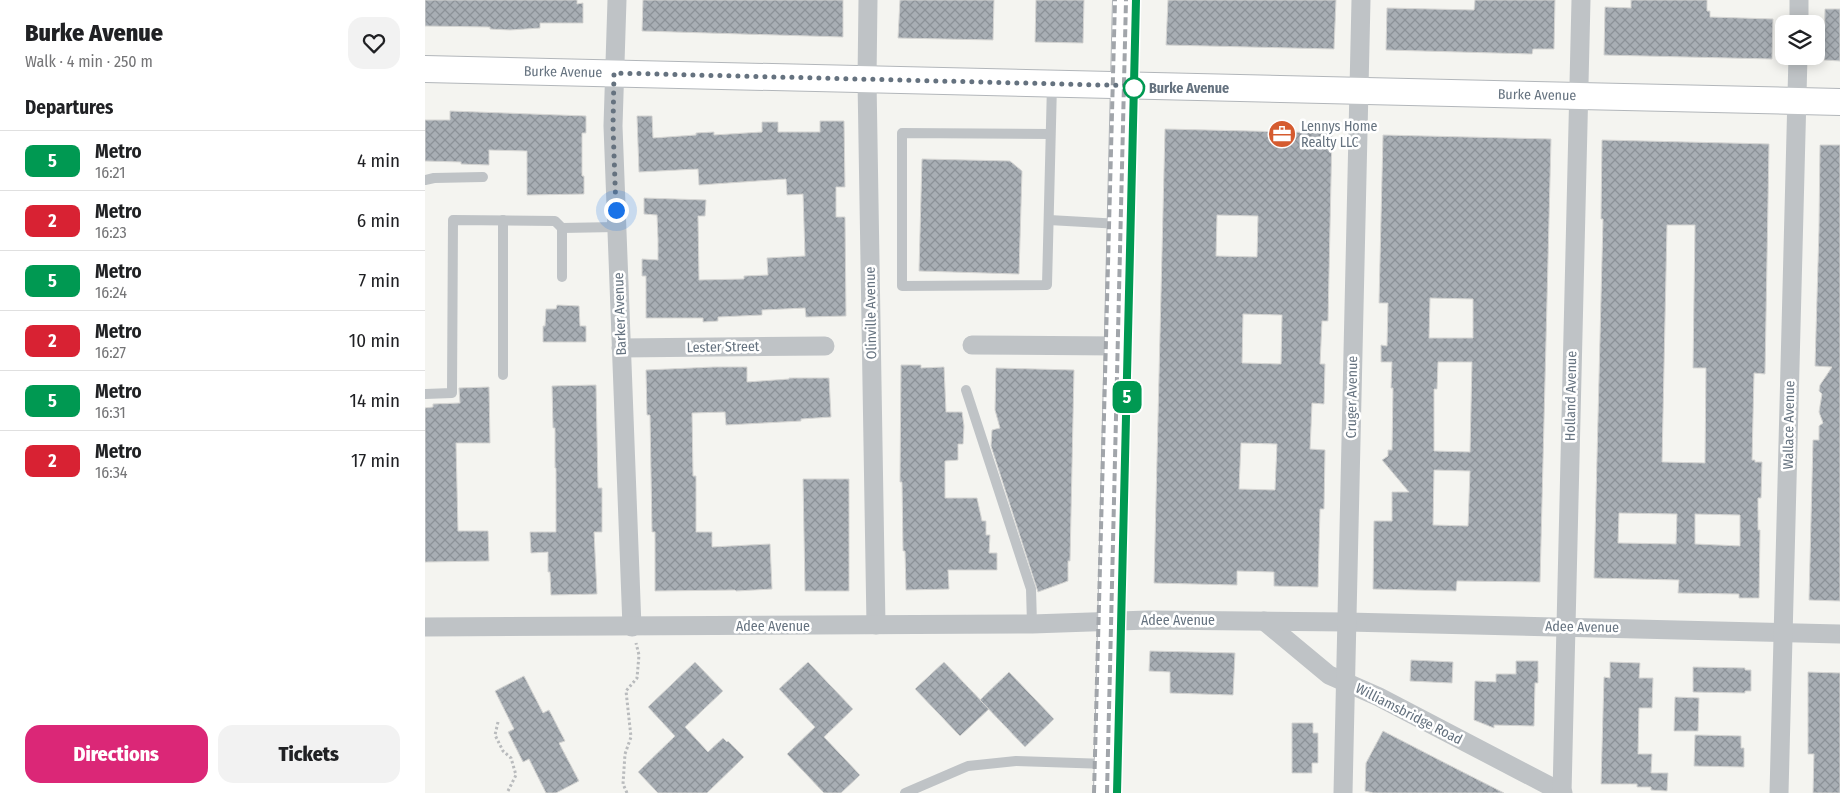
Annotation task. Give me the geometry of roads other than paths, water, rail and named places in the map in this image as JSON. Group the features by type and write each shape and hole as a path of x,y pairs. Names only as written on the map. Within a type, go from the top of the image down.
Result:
{"main road":[{"path":"1107,793 1126,0"},
{"name":"Burke Avenue","path":"425,69 1840,102"}],"street":[{"name":"Barker Avenue","path":"617,0 613,126 632,627"},
{"name":"Olinville Avenue","path":"868,0 867,80 876,625"},
{"name":"Cruger Avenue","path":"1343,793 1361,0"},
{"name":"Holland Avenue","path":"1562,793 1581,0"},
{"path":"1799,0 1799,15"},
{"name":"Wallace Avenue","path":"1779,793 1798,65"},
{"path":"972,344 1119,346"},
{"name":"Lester Street","path":"621,348 825,346"},
{"name":"Adee Avenue","path":"425,628 1032,624 1148,620 1347,622 1840,634"},
{"name":"Williamsbridge Road","path":"1264,621 1329,675 1379,697 1562,793"}],"lane":[{"path":"1050,134 902,132 902,286 1047,285 1052,84"},
{"path":"425,180 434,178 483,177"},
{"path":"425,394 452,393 453,220 555,221 562,228 562,278"},
{"path":"503,220 503,374"},
{"path":"1049,220 1121,224"},
{"path":"562,228 617,227"},
{"path":"966,390 1031,589 1032,624"},
{"path":"905,793 968,766 1015,762 1108,764"}],"railway":[{"path":"1094,793 1115,0"},
{"path":"1107,793 1126,0"},
{"path":"1117,793 1136,0"}],"metro line":[{"name":"5","path":"1117,793 1136,0"}],"place":[{"name":"Burke Avenue","path":"1134,88"},
{"name":"Lennys Home Realty LLC","path":"1282,134"}]}
